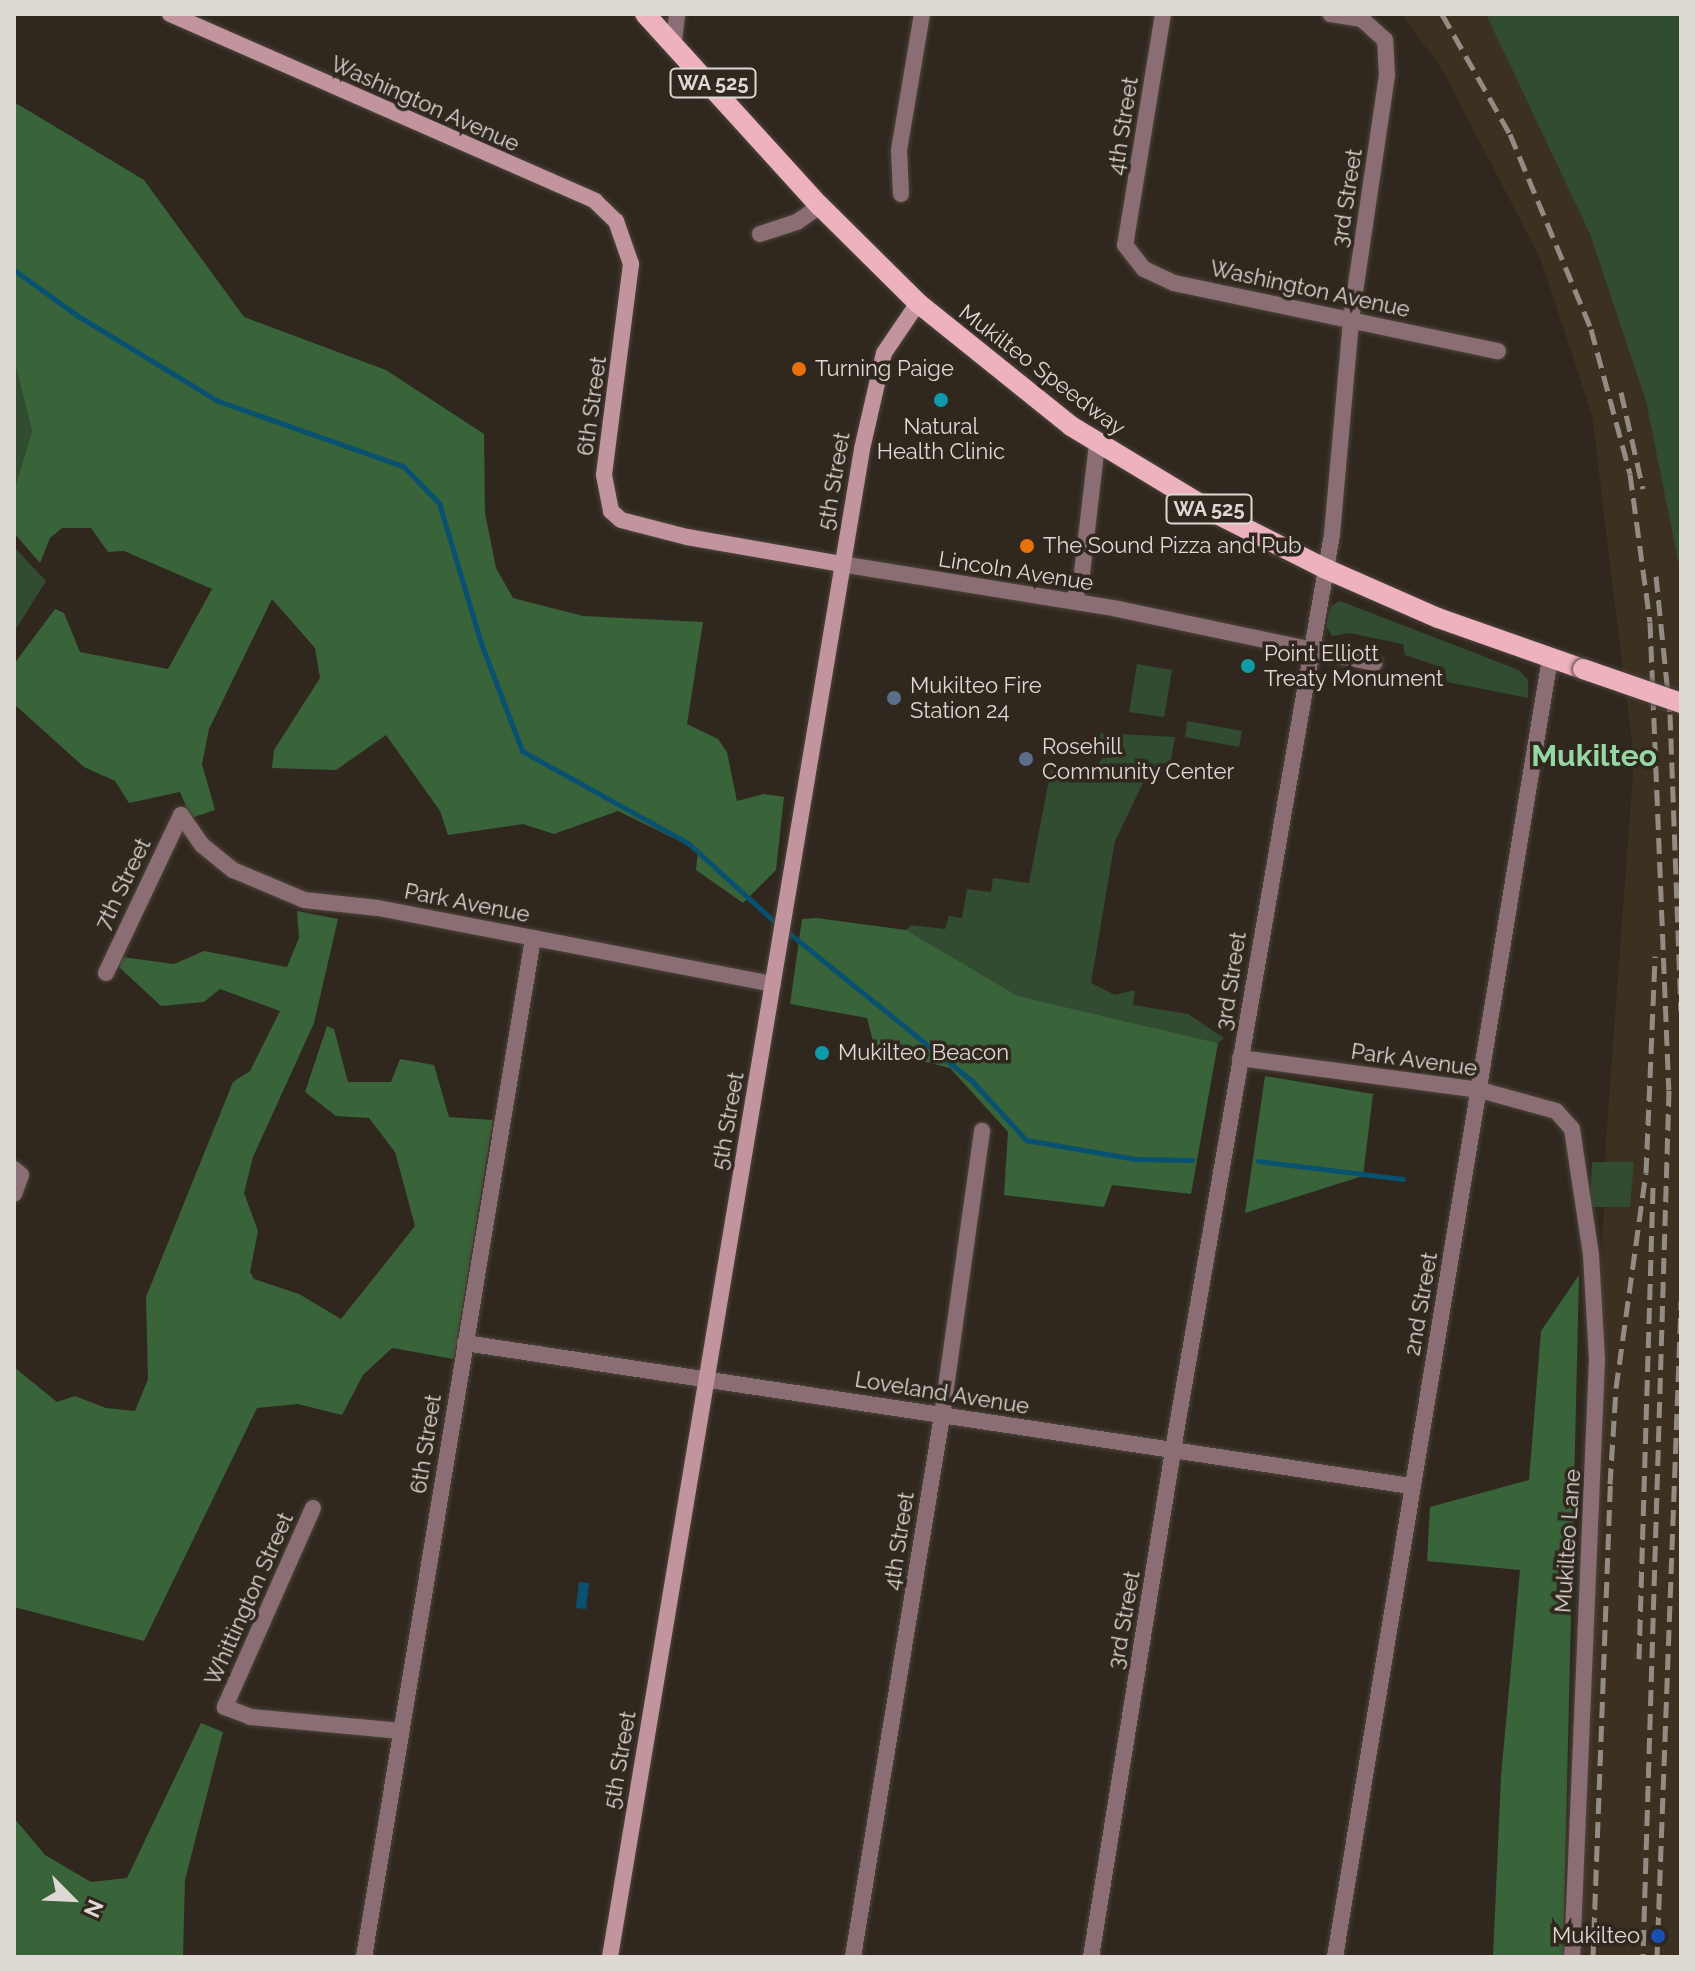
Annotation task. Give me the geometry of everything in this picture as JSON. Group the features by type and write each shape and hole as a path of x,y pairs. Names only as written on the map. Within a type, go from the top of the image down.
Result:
{"main road":[{"name":"Washington Avenue","path":"170,14 595,201 616,221 631,264"},
{"name":"Mukilteo Speedway","path":"645,14 674,40 820,206 918,303 1097,444 1324,568 1438,618 1681,703"},
{"name":"6th Street","path":"631,264 604,495 621,520 649,528"},
{"name":"5th Street","path":"610,1957 841,564 876,377 884,353 918,303"},
{"name":"Lincoln Avenue","path":"649,528 841,564"}],"street":[{"path":"674,40 677,14"},
{"path":"901,194 899,150 922,14"},
{"name":"4th Street","path":"1125,245 1163,14"},
{"name":"3rd Street","path":"1091,1957 1324,568 1351,319 1387,75 1385,40 1362,19 1330,14"},
{"path":"760,234 797,222 820,206"},
{"name":"Washington Avenue","path":"1125,245 1144,269 1174,283 1498,351"},
{"path":"1073,601 1081,582 1097,444"},
{"name":"Lincoln Avenue","path":"841,564 1073,601 1309,647 1374,663"},
{"name":"2nd Street","path":"1335,1957 1550,658"},
{"name":"Park Avenue","path":"181,815 202,845 233,870 272,890 304,900 378,908 773,984"},
{"name":"7th Street","path":"106,973 181,815"},
{"name":"6th Street","path":"364,1957 533,938"},
{"name":"Park Avenue","path":"1240,1058 1480,1090 1556,1111 1572,1129"},
{"name":"Mukilteo Lane","path":"1572,1129 1591,1255 1597,1359 1572,1957"},
{"name":"4th Street","path":"853,1957 942,1416 982,1131"},
{"path":"14,1169 21,1175 14,1194"},
{"name":"Loveland Avenue","path":"465,1343 1411,1486"},
{"name":"Whittington Street","path":"313,1508 225,1707 251,1717 401,1731"}],"shaded area":[{"path":"1401,14 1494,14 1580,195 1649,395 1676,531 1681,575 1681,1685 1677,1697 1681,1697 1681,1957 1580,1957 1606,1140 1634,760 1592,415 1541,260 1442,69"}],"green space":[{"path":"1486,14 1681,14 1681,575 1646,401 1590,234"},
{"path":"14,102 144,180 244,317 386,370 484,434 485,513 496,568 513,598 583,616 703,622 687,724 718,739 727,752 737,801 764,794 784,797 776,870 743,903 696,870 698,850 618,811 554,834 523,824 448,835 440,811 386,735 336,770 272,768 274,750 320,678 315,648 272,599 209,729 202,764 215,810 191,818 180,792 129,803 115,781 84,767 14,704 14,664 55,609 64,613 80,652 168,669 212,589 124,551 108,552 91,528 62,528 50,538 40,563 14,533 14,491 32,431 14,360"},
{"path":"14,360 32,431 14,491"},
{"path":"14,547 46,581 14,632"},
{"path":"1340,601 1519,670 1528,680 1528,698 1447,682 1444,668 1405,655 1403,644 1349,633 1332,636 1326,626 1331,606"},
{"path":"1137,664 1172,670 1164,717 1129,712"},
{"path":"1187,721 1242,731 1239,747 1185,737"},
{"path":"1101,733 1175,737 1170,765 1157,764 1142,785 1115,841 1091,983 1115,995 1135,990 1133,1005 1188,1014 1224,1038 1218,1043 1018,996 906,930 911,925 945,929 949,916 962,918 967,889 991,892 993,878 1029,883 1051,770 1090,776 1107,752 1098,747"},
{"path":"297,911 338,919 314,1023 253,1157 244,1193 258,1231 250,1272 254,1279 299,1294 341,1319 415,1226 395,1152 369,1118 336,1116 305,1092 327,1026 334,1029 348,1082 391,1082 400,1059 434,1065 449,1117 493,1120 454,1359 392,1348 363,1375 342,1415 298,1404 257,1408 144,1641 14,1607 14,1367 57,1402 75,1396 106,1408 135,1411 148,1379 146,1297 233,1082 250,1071 280,1011 220,989 204,1002 161,1006 119,967 122,957 174,964 204,951 287,967 299,938"},
{"path":"816,918 906,930 1018,996 1218,1043 1191,1194 1112,1185 1104,1207 1004,1195 1008,1132 950,1068 875,1049 867,1018 790,1004 802,919"},
{"path":"1265,1076 1373,1094 1363,1176 1245,1213"},
{"path":"1592,1162 1634,1162 1630,1207 1590,1207"},
{"path":"1579,1275 1563,1957 1493,1957 1501,1776 1520,1570 1427,1561 1430,1507 1529,1480 1541,1331"},
{"path":"201,1723 223,1732 185,1880 183,1957 14,1957 14,1818 45,1855 91,1882 127,1878"}],"water":[{"path":"579,1582 589,1583 586,1609 576,1608"}],"waterway":[{"path":"14,270 78,316 218,401 403,466 439,503 482,646 522,751 688,843 777,924"},
{"path":"785,930 972,1081 1026,1140 1135,1159 1192,1160"},
{"path":"1258,1161 1403,1179"}],"railway":[{"path":"1442,14 1510,134 1591,329 1630,474 1650,622 1669,1090 1643,1957"},
{"path":"1621,392 1643,489"},
{"path":"1656,576 1670,714 1681,1011"},
{"path":"1593,1957 1610,1484 1616,1388 1646,1173 1655,956"},
{"path":"1639,1659 1653,1187"},
{"path":"1657,1957 1681,1301"}],"place":[{"name":"Turning Paige","path":"799,369"},
{"name":"Natural Health Clinic","path":"941,400"},
{"name":"The Sound Pizza and Pub","path":"1027,546"},
{"name":"Point Elliott Treaty Monument","path":"1248,666"},
{"name":"Mukilteo Fire Station 24","path":"894,698"},
{"name":"Rosehill Community Center","path":"1026,759"},
{"name":"Mukilteo Beacon","path":"822,1053"},
{"name":"Mukilteo","path":"1658,1936"}],"district":[{"name":"Mukilteo","path":"1594,756"}]}
